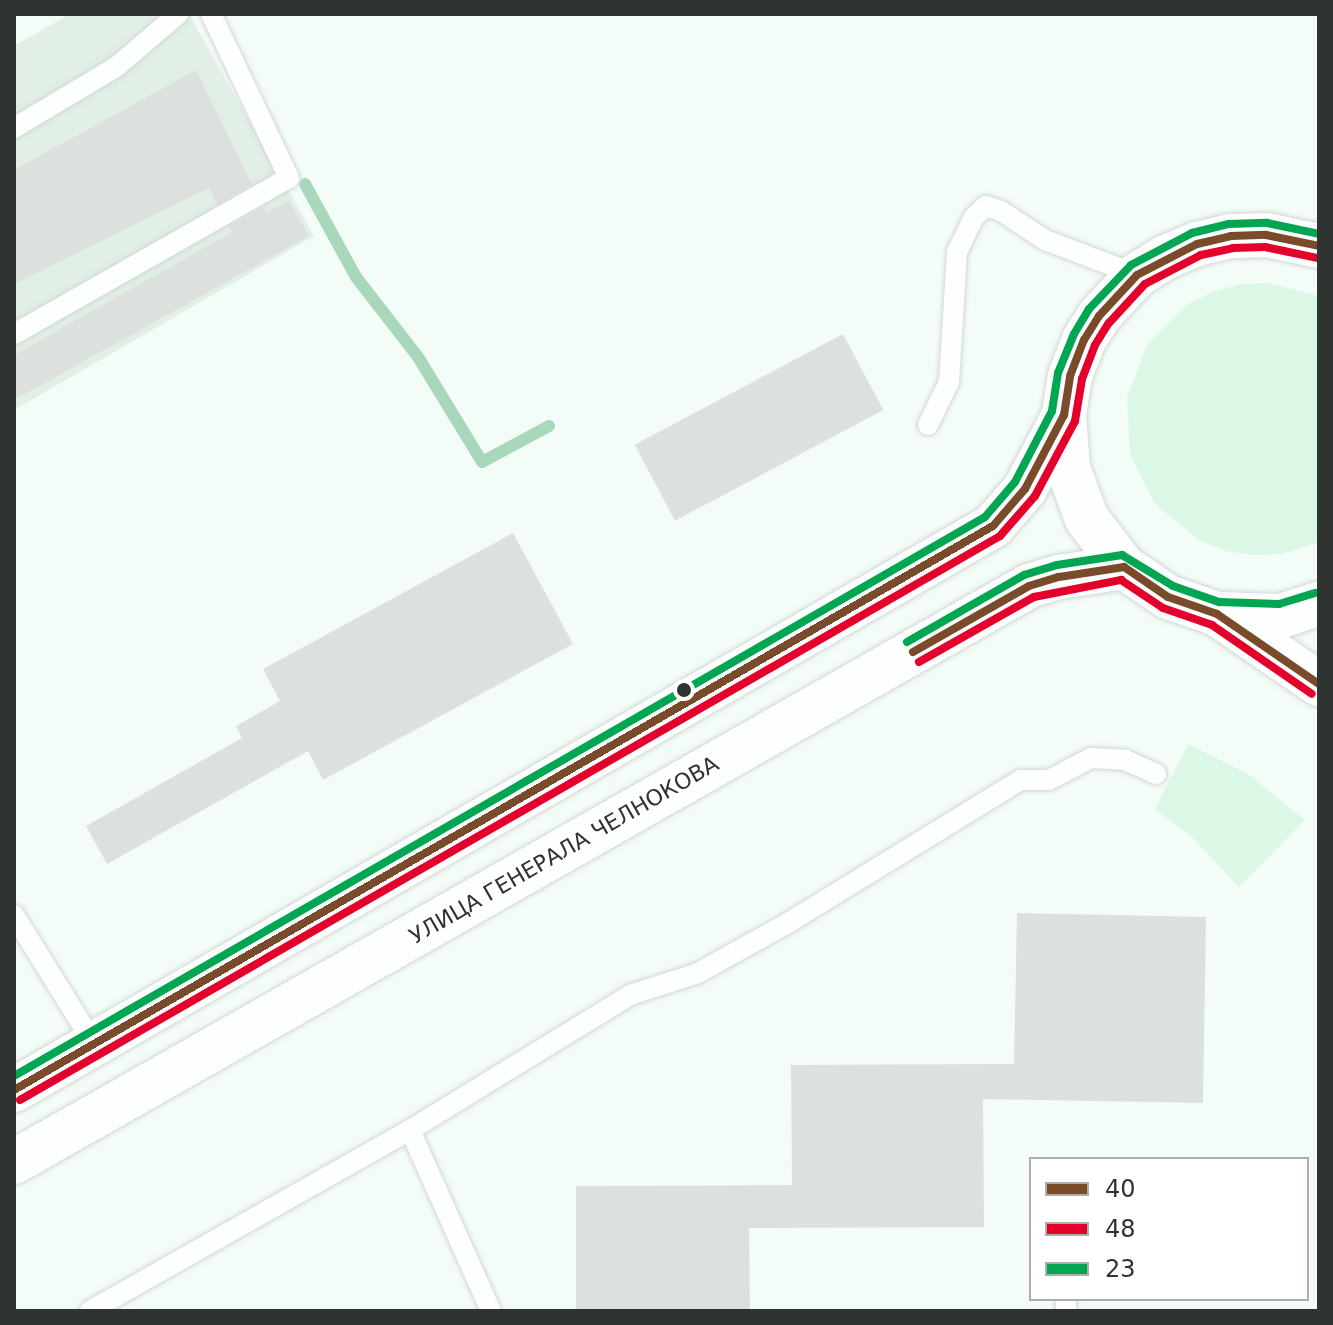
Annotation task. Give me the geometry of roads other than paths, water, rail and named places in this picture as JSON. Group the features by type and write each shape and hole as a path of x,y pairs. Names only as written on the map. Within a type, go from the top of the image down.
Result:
{"main road":[{"path":"1319,245 1266,235 1231,236 1197,244 1166,257 1137,275 1108,305 1084,340 1070,376 1064,415 1068,468 1087,519 1124,567 1168,597 1217,614 1319,684"},
{"path":"14,1090 993,526 1025,489 1064,415"},
{"name":"УЛИЦА ГЕНЕРАЛА ЧЕЛНОКОВА","path":"14,1162 1029,586 1059,577 1124,567"},
{"path":"1217,614 1281,616 1319,604"}],"lane":[{"path":"14,128 116,67 178,14"},
{"path":"14,334 289,178 211,14"},
{"path":"928,425 949,382 957,252 974,217 986,206 1001,211 1045,240 1137,275"},
{"path":"90,1311 410,1130 630,995 698,973 788,923 1020,780 1049,780 1091,758 1125,760 1156,774"},
{"path":"14,915 94,1044"},
{"path":"410,1130 491,1311"}],"waterway":[{"path":"305,184 356,277 418,357 482,462 549,426"}]}
